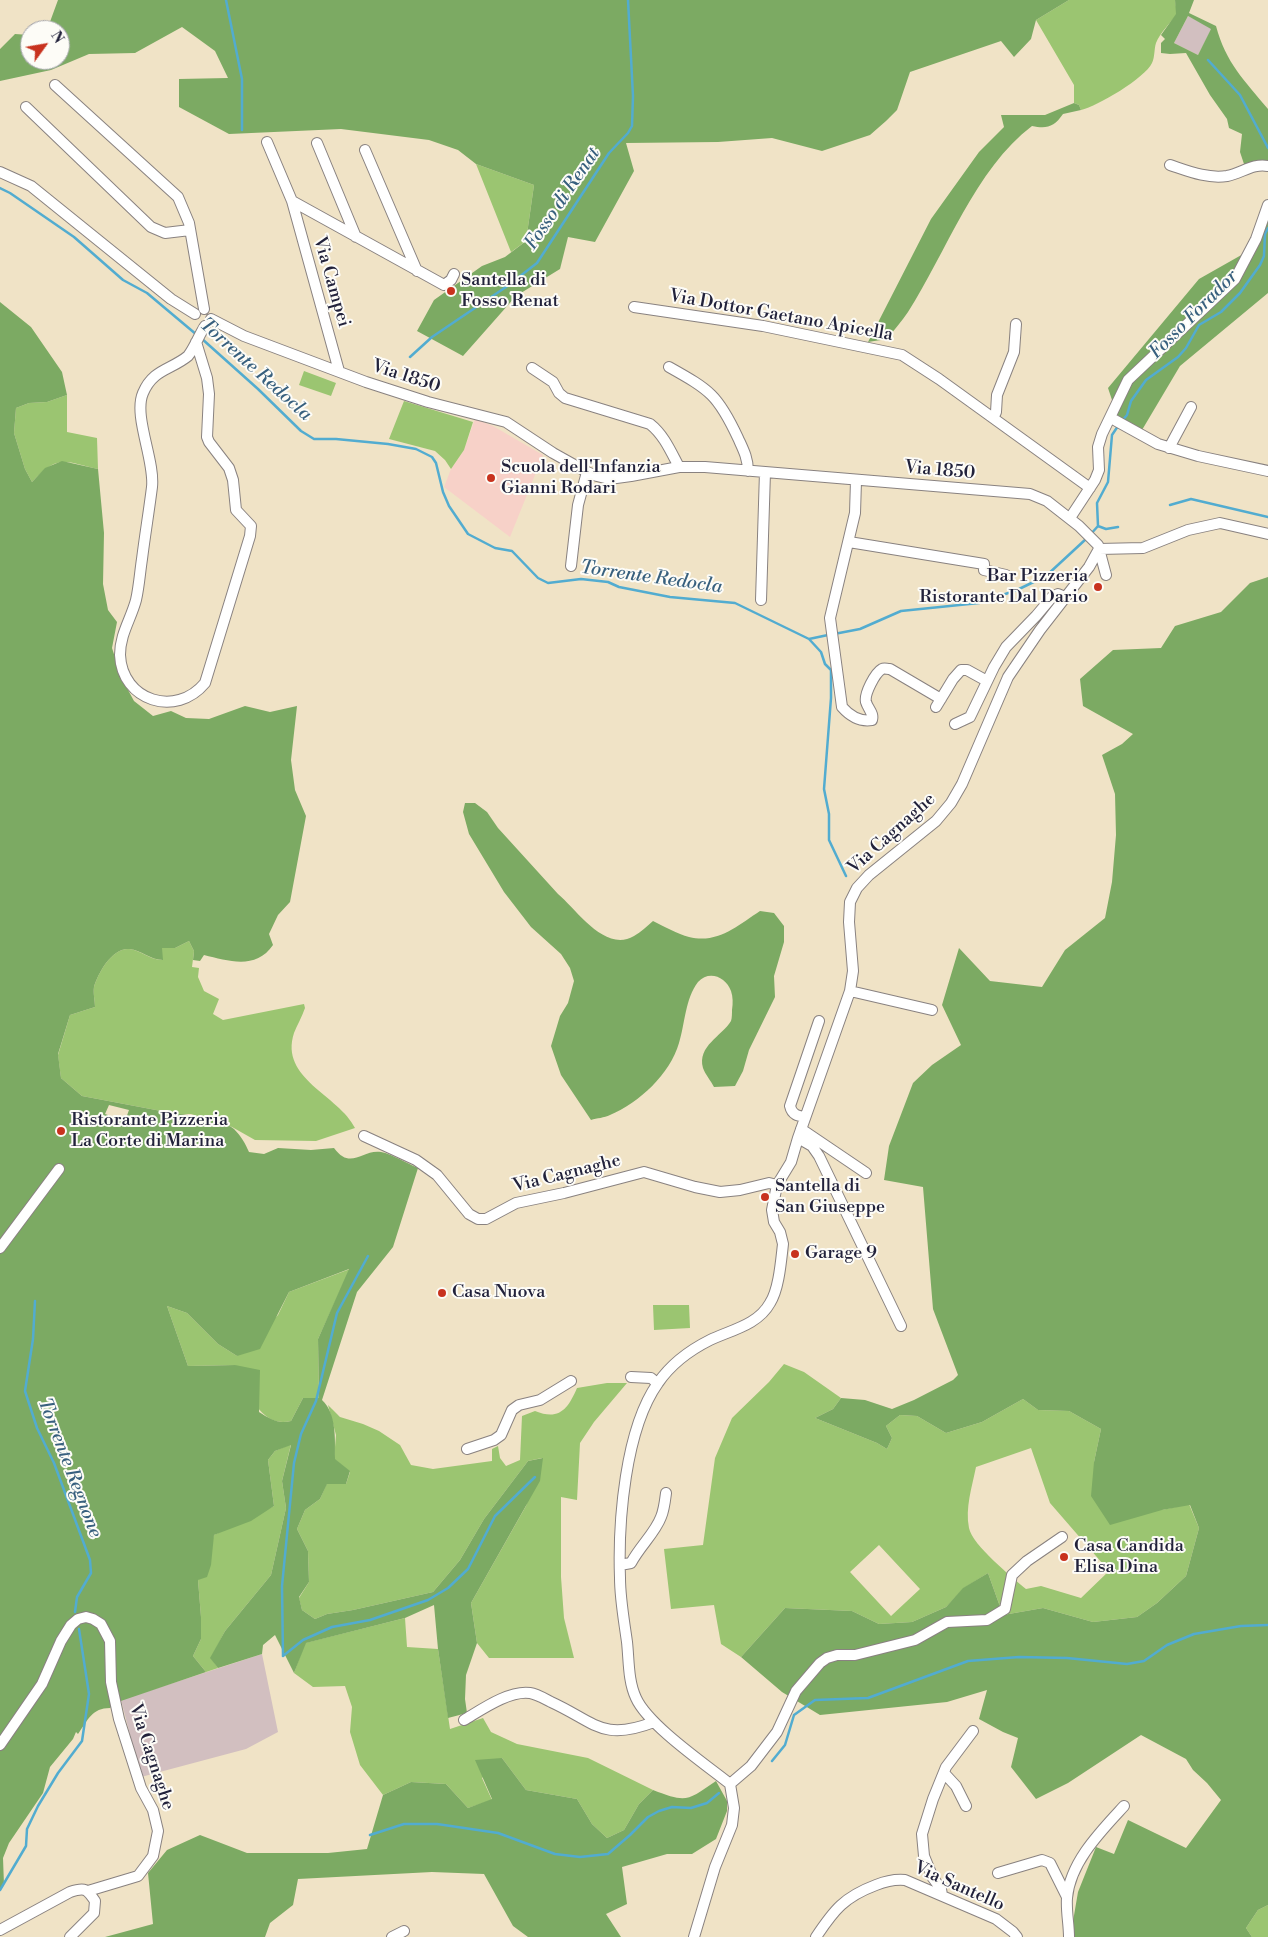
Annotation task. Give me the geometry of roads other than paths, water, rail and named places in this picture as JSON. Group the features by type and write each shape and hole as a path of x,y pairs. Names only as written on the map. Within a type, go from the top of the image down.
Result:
{"street":[{"path":"55,85 174,192 185,211 190,230 199,311"},
{"path":"26,107 151,227 165,233 190,230"},
{"name":"Via Campei","path":"267,142 292,201 339,371"},
{"name":"Via Campei","path":"317,143 356,237"},
{"path":"365,150 417,271"},
{"path":"1170,165 1216,177 1229,176 1259,164 1268,166"},
{"name":"Via 1850","path":"0,172 31,186 171,299 199,311 209,313 205,326"},
{"name":"Via Campei","path":"292,201 444,285 448,283 454,274"},
{"path":"1070,518 1090,488 1099,470 1098,447 1128,380 1240,273 1256,239 1268,205"},
{"name":"Via Dottor Gaetano Apicella","path":"634,307 763,326 902,355 1090,488"},
{"name":"Via 1850","path":"199,311 196,323 244,336 428,402 506,422 587,472 609,478 679,467 705,467 1030,494 1047,501 1070,518 1097,545"},
{"path":"993,418 996,412 998,395 1014,352 1016,324"},
{"path":"196,342 207,378 209,394 207,437 229,468 233,480 236,510 250,526 250,536 205,683 195,694 180,701 166,702 142,693 132,686 125,676 121,665 122,634 136,598 152,480 140,401 150,381 161,371 188,356 205,326"},
{"path":"532,368 552,382 564,398 650,424 658,430 679,467"},
{"path":"669,368 696,383 719,402 748,460 748,471"},
{"path":"1169,448 1191,407"},
{"path":"1112,418 1158,444 1169,448 1268,471"},
{"path":"572,566 578,505 587,472"},
{"path":"761,600 765,472"},
{"path":"856,481 855,513 831,622 842,707 848,715 860,720 872,720 865,701 866,691 883,668 890,669 938,703 961,670 967,670 987,681"},
{"path":"1106,575 1097,545 1143,548 1188,530 1220,523 1268,534"},
{"path":"849,542 984,564 984,570 1006,575"},
{"name":"Via Cagnaghe","path":"730,1784 649,1718 636,1698 630,1680 619,1534 629,1457 642,1414 657,1383 683,1356 710,1340 752,1322 770,1305 783,1244 783,1238 772,1214 777,1185 791,1162 799,1134 850,991 853,971 849,922 850,902 857,888 869,875 936,821 951,803 962,784 1008,676 1089,567 1097,545"},
{"name":"Via Cagnaghe","path":"955,724 970,717 987,681 1006,648 1052,597 1058,594 1065,597"},
{"path":"850,991 932,1010"},
{"path":"806,1117 797,1116 791,1112 790,1106 819,1021"},
{"path":"799,1134 866,1173"},
{"path":"799,1134 820,1156 901,1326"},
{"name":"Via Cagnaghe","path":"364,1136 416,1160 437,1175 469,1214 478,1219 486,1220 516,1202 564,1193 644,1172 695,1187 720,1192 740,1190 769,1183 777,1185"},
{"path":"0,1248 59,1169"},
{"path":"630,1377 651,1378 657,1383"},
{"path":"467,1449 494,1440 500,1435 512,1410 520,1405 540,1400 571,1381"},
{"path":"620,1566 631,1563 638,1550 656,1527 662,1515 666,1493"},
{"path":"694,1937 715,1867 732,1825 734,1808 730,1784 751,1766 777,1732 796,1691 820,1663 827,1658 837,1655 855,1655 915,1640 947,1622 987,1620 993,1617 1004,1608 1012,1575 1027,1561 1062,1537"},
{"name":"Via Cagnaghe","path":"0,1746 42,1684 67,1631 78,1619 93,1618 101,1624 110,1641 112,1682 119,1718 141,1788 153,1810 158,1831 153,1856 138,1876 88,1891"},
{"path":"464,1720 492,1703 512,1695 529,1693 558,1705 598,1728 615,1731 639,1728 654,1722"},
{"path":"942,1895 941,1889 933,1878 924,1856 922,1834 946,1767 973,1731"},
{"path":"944,1773 956,1786 966,1806"},
{"path":"1069,1937 1067,1897 1072,1880 1085,1851 1096,1835 1124,1806"},
{"path":"998,1873 1042,1860 1050,1864 1067,1897"},
{"name":"Via Santello","path":"816,1937 834,1911 856,1892 894,1879 905,1880 996,1919 1017,1937"},
{"path":"0,1930 70,1892 80,1889 88,1891 95,1902 94,1913 70,1937"},
{"path":"392,1937 404,1931"}],"waterway":[{"path":"226,0 242,79 242,130"},
{"name":"Fosso di Renat","path":"410,357 432,337 506,287 537,263 609,153 628,133 632,126 633,96 628,0"},
{"path":"1208,60 1240,95 1268,148"},
{"name":"Torrente Redocla","path":"0,188 74,237 123,280 147,293 197,335"},
{"name":"Fosso Forador","path":"1122,421 1127,415 1131,401 1146,380 1178,357 1186,348 1199,325 1221,312 1240,293 1260,265 1264,256 1265,234 1268,228"},
{"name":"Torrente Redocla","path":"201,338 301,431 314,439 388,444 416,449 432,457 436,463 443,492 449,506 468,534 495,548 512,551 538,578 548,583 581,579 608,582 619,587 670,597 735,603 809,639 828,635"},
{"name":"Fosso Forador","path":"1098,526 1097,503 1108,482 1112,435 1118,426"},
{"name":"Torrente Redocla","path":"1170,505 1191,499 1268,517"},
{"name":"Torrente Redocla","path":"1090,535 1098,526 1106,529 1118,527"},
{"name":"Torrente Redocla","path":"834,634 860,629 901,611 979,603 1017,590 1046,576 1086,539"},
{"path":"809,639 821,652 825,664 831,670 831,698 824,789 829,814 829,840 846,876"},
{"path":"283,1656 282,1586 294,1463 301,1434 316,1401 337,1313 368,1256"},
{"name":"Torrente Regnone","path":"35,1301 33,1339 25,1391 37,1428 54,1463 90,1560 91,1573 77,1597 75,1612"},
{"path":"283,1656 303,1640 332,1627 370,1620 428,1600 448,1588 468,1569 495,1516 535,1477"},
{"path":"772,1761 785,1745 794,1715 815,1700 868,1698 968,1661 1019,1657 1067,1658 1127,1664 1144,1661 1167,1645 1194,1634 1241,1626 1268,1625"},
{"name":"Torrente Regnone","path":"0,1890 26,1846 27,1829 38,1806 58,1773 82,1741 89,1694 79,1629"},
{"path":"370,1835 404,1824 437,1824 498,1833 555,1854 580,1857 608,1854 648,1817 672,1807 691,1808 707,1803 719,1793"}],"place":[{"name":"Santella di Fosso Renat","path":"451,291"},
{"name":"Scuola dell'Infanzia Gianni Rodari","path":"491,478"},
{"name":"Bar Pizzeria Ristorante Dal Dario","path":"1098,587"},
{"name":"Ristorante Pizzeria La Corte di Marina","path":"61,1131"},
{"name":"Santella di San Giuseppe","path":"765,1197"},
{"name":"Garage 9","path":"795,1254"},
{"name":"Casa Nuova","path":"442,1293"},
{"name":"Casa Candida Elisa Dina","path":"1064,1557"}]}
